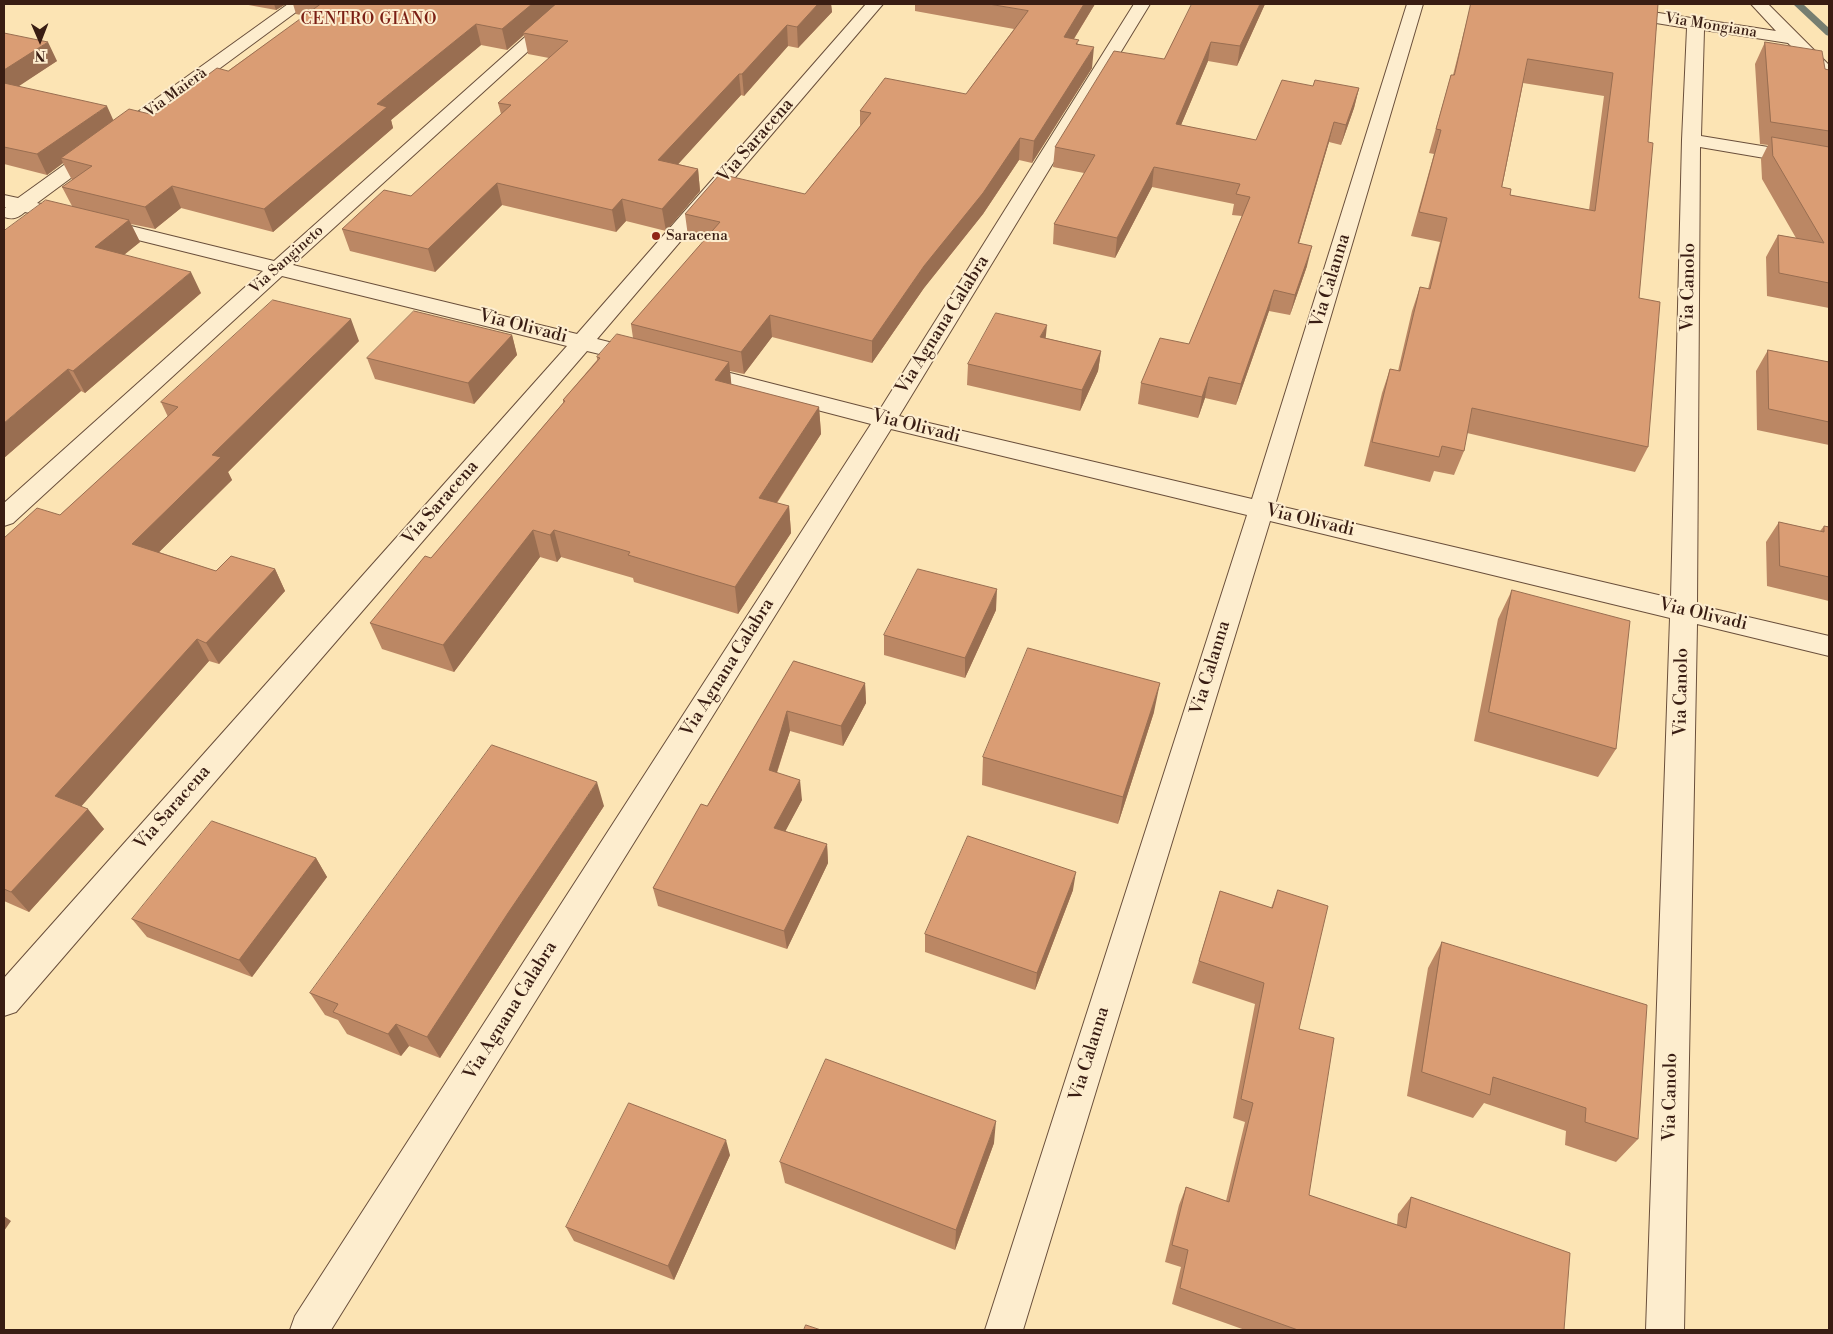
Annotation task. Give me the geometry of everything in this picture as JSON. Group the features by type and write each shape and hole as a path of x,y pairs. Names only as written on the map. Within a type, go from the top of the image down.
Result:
{"street":[{"name":"Via Maierà","path":"4,218 12,203 299,4"},
{"name":"Via Sangineto","path":"4,518 278,268 572,4"},
{"name":"Via Saracena","path":"4,1001 583,342 875,4"},
{"name":"Via Agnana Calabra","path":"309,1330 884,420 1142,4"},
{"name":"Via Calanna","path":"1004,1330 1261,510 1415,4"},
{"name":"Via Mongiana","path":"1570,4 1794,39"},
{"path":"1759,4 1829,75"},
{"name":"Via Canolo","path":"1665,1330 1684,611 1691,140 1696,24"},
{"path":"1691,140 1829,163"},
{"name":"Via Olivadi","path":"12,203 583,342 884,420 1829,646"}],"building":[{"path":"321,4 532,4 502,29 476,24 377,104 387,107 264,209 172,186 145,207 62,187 92,166 61,158 129,109 154,115 217,68 228,71"},
{"path":"556,4 818,4 797,27 787,25 658,160 698,169 662,209 622,199 612,210 497,183 428,249 342,229 384,190 411,196 511,105 498,103 568,41 523,33"},
{"path":"989,4 1084,4 1064,37 1079,40 1076,44 1094,47 1034,141 1020,138 983,193 924,266 872,341 770,315 741,352 631,324 720,222 685,214 720,174 805,194 871,113 860,111 885,78 966,94 1028,11"},
{"path":"1192,4 1260,4 1240,46 1211,42 1176,124 1256,140 1282,80 1313,86 1315,80 1359,88 1346,125 1334,122 1298,243 1312,246 1295,295 1274,290 1241,384 1209,377 1202,397 1141,383 1160,338 1189,344 1250,197 1236,194 1240,184 1154,167 1117,238 1054,224 1095,155 1055,147 1114,51 1164,59"},
{"path":"1471,4 1658,4 1648,142 1653,143 1639,298 1660,302 1648,447 1472,408 1464,451 1442,446 1439,457 1372,442 1390,369 1400,371 1420,287 1430,289 1447,218 1419,212 1441,130 1436,129 1451,75 1454,75","holes":["1528,59 1613,73 1595,211 1510,195 1511,189 1502,187"]},
{"path":"4,33 48,42 4,70"},
{"path":"1765,42 1822,51 1825,69 1829,70 1829,131 1771,122"},
{"path":"4,83 107,106 37,154 4,147"},
{"path":"1772,137 1829,147 1829,283 1779,273 1778,235 1824,243 1773,156"},
{"path":"46,200 129,220 95,247 191,272 73,371 68,369 4,423 4,231"},
{"path":"273,300 351,319 212,455 221,457 132,544 216,571 231,556 275,569 206,643 197,639 55,796 88,809 11,892 4,889 4,538 37,508 60,515 178,407 161,402"},
{"path":"414,311 512,335 468,383 367,358"},
{"path":"996,313 1047,325 1040,337 1101,351 1082,390 968,364"},
{"path":"617,334 729,362 715,380 819,407 759,498 789,506 735,587 628,555 630,552 554,530 550,535 533,530 443,645 370,623 425,556 431,558 565,401 563,400 600,358 597,357"},
{"path":"1768,350 1829,362 1829,422 1769,409"},
{"path":"1779,522 1824,532 1824,526 1829,527 1829,577 1780,566"},
{"path":"918,569 997,589 965,658 884,635"},
{"path":"1512,590 1630,621 1616,749 1489,712"},
{"path":"1028,648 1160,683 1123,797 983,757"},
{"path":"794,661 865,683 841,726 787,711 769,770 800,780 774,828 827,844 784,931 653,888 701,804 707,806"},
{"path":"492,745 597,782 427,1037 396,1024 388,1034 333,1012 338,1004 310,993"},
{"path":"212,821 316,858 239,960 132,919"},
{"path":"968,836 1076,872 1037,973 925,934"},
{"path":"1278,890 1328,906 1299,1029 1334,1038 1309,1195 1406,1228 1411,1197 1570,1253 1564,1330 1298,1330 1180,1288 1188,1250 1172,1245 1186,1187 1229,1202 1253,1103 1241,1099 1264,983 1199,961 1220,891 1272,908"},
{"path":"1442,942 1647,1005 1638,1139 1585,1122 1586,1108 1493,1077 1490,1095 1422,1072"},
{"path":"826,1059 996,1121 956,1230 780,1162"},
{"path":"629,1103 726,1140 668,1266 566,1227"},
{"path":"806,1325 821,1330 804,1330"}],"waterway":[{"path":"1798,4 1829,33"}],"place":[{"name":"Saracena","path":"656,236"}],"district":[{"name":"CENTRO GIANO","path":"369,20"}]}
